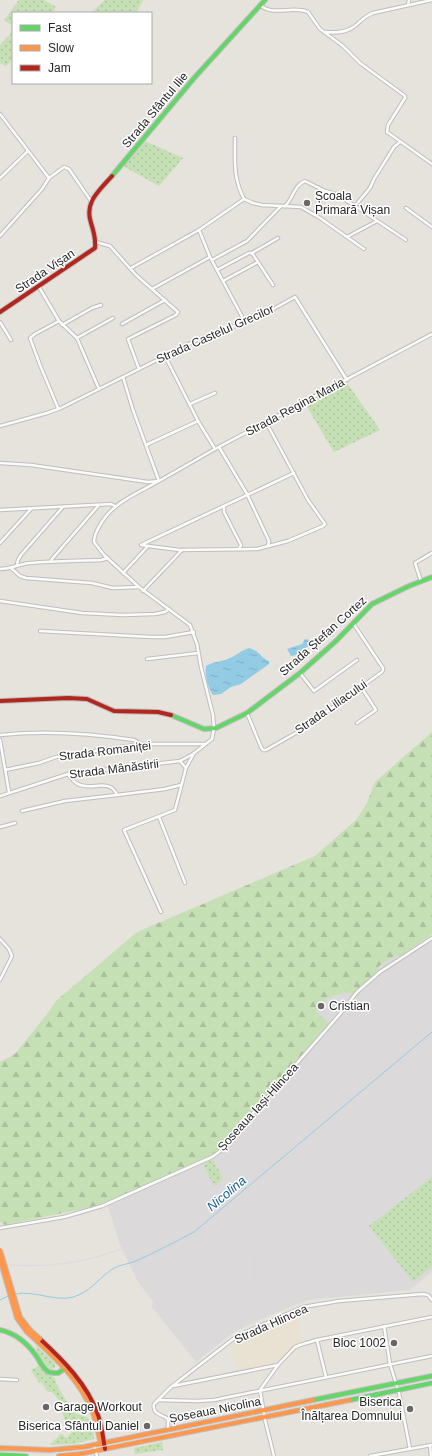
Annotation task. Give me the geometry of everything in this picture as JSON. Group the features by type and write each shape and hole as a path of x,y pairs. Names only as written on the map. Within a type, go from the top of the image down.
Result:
{"main road":[{"name":"Strada Sfântul Ilie","path":"91,201 195,77 265,0"},
{"path":"91,201 88,210 96,242"},
{"name":"Strada Vișan","path":"0,312 87,255 95,248 96,242"},
{"name":"Strada Ștefan Cortez","path":"214,728 247,713 300,672 336,641 372,604 432,577"},
{"path":"0,701 68,698 87,699 114,711 167,713 204,729 214,728"},
{"path":"0,1250 20,1317 39,1340 66,1367 94,1406 98,1415 103,1449"},
{"path":"0,1259 17,1318 21,1325 39,1340"},
{"path":"0,1330 10,1333 24,1343 49,1372 58,1373 66,1367"},
{"name":"Șoseaua Nicolina","path":"0,1448 50,1450 70,1449 432,1376"},
{"name":"Șoseaua Nicolina","path":"59,1456 103,1449 432,1383"},
{"path":"0,1454 26,1456"}],"street":[{"path":"408,5 409,0"},
{"path":"324,32 345,31 353,28 367,16 432,0"},
{"path":"260,5 272,11 297,9 305,10 324,32 343,46 360,63 374,75 405,96 386,130 389,135 432,164"},
{"path":"0,114 49,178"},
{"path":"235,138 234,167 236,181 244,199 253,203 301,207 364,249"},
{"path":"356,206 370,188 390,154 400,142"},
{"path":"0,178 28,151"},
{"path":"0,236 42,189 49,178 64,167 67,168 91,201"},
{"path":"286,206 298,186 305,181 325,191 336,194 406,240"},
{"path":"131,268 199,230 244,199"},
{"path":"212,260 247,241 281,206"},
{"path":"406,208 432,227"},
{"path":"347,237 377,221"},
{"path":"199,230 210,257 245,323"},
{"path":"217,270 249,253 252,253 278,238"},
{"path":"96,242 110,246 142,281 177,309 178,314 135,337 128,339 139,369"},
{"path":"252,253 273,285"},
{"path":"152,289 210,257"},
{"path":"223,281 258,262"},
{"path":"39,287 59,321 76,338 99,389"},
{"name":"Strada Castelul Grecilor","path":"0,426 47,414 199,339 257,318 295,297 347,380"},
{"path":"122,324 166,300"},
{"path":"62,325 92,308 101,305"},
{"path":"76,338 113,318"},
{"path":"58,408 30,338 59,321"},
{"path":"0,322 11,340"},
{"name":"Strada Regina Maria","path":"115,506 219,446 432,334"},
{"path":"165,356 198,421 215,449"},
{"path":"0,463 31,465 148,482 159,482 123,377"},
{"path":"190,404 215,393"},
{"path":"146,445 198,421"},
{"path":"266,422 294,473 308,500 325,524 323,526 301,536 257,549 182,550 141,545 294,473"},
{"path":"219,446 247,494 269,541 268,546"},
{"path":"0,510 62,508 111,504 115,506 101,522 94,538 96,544 123,573 139,587 188,622 194,632 200,667 211,704 214,728 212,739 207,744"},
{"path":"51,562 98,505"},
{"path":"224,506 224,512 241,545 240,549"},
{"path":"17,565 21,555 62,508"},
{"path":"0,542 31,509"},
{"path":"123,573 148,546"},
{"path":"144,590 182,550"},
{"path":"420,582 415,563 432,553"},
{"path":"0,568 11,568 17,565 51,562 102,560 108,558"},
{"path":"11,568 20,576 26,578 92,583 113,588 139,587"},
{"path":"0,601 82,613 124,615 155,614 165,612 169,609"},
{"name":"Strada Liliacului","path":"247,713 261,747 266,750 301,730 384,670 353,623"},
{"path":"40,631 151,637 165,637 194,632"},
{"path":"147,659 198,653"},
{"path":"300,672 314,691 357,660"},
{"path":"357,723 376,710 361,687"},
{"path":"0,735 22,732 70,732 134,740 141,744"},
{"path":"0,740 9,792"},
{"name":"Strada Romaniței","path":"5,770 39,763 56,757 141,744 207,744"},
{"name":"Strada Mânăstirii","path":"0,796 68,774 180,761 207,744"},
{"path":"161,912 124,830 175,810 186,768 193,754"},
{"path":"180,761 186,768"},
{"path":"68,774 78,784 84,786 109,786 115,790 117,795"},
{"path":"22,811 65,800 165,790 181,785"},
{"path":"159,817 185,883"},
{"path":"0,827 15,823"},
{"name":"Șoseaua Iași-Hlincea","path":"0,1228 64,1217 102,1206 212,1157 219,1152 340,1014 357,992 380,972 432,938"},
{"path":"0,939 9,949 12,956 0,980"},
{"name":"Strada Hlincea","path":"157,1400 171,1387 237,1336 303,1307 339,1301 423,1294 429,1296 432,1300"},
{"path":"273,1455 260,1390 278,1364 295,1347 318,1340 432,1316"},
{"path":"384,1326 390,1364 398,1390 410,1449"},
{"path":"318,1340 326,1377"},
{"path":"168,1430 168,1419 159,1416 154,1410 154,1404 157,1400 207,1400 432,1356"},
{"path":"171,1387 278,1364"},
{"path":"0,1379 17,1380"},
{"path":"94,1444 97,1456"},
{"path":"370,1456 431,1445 431,1456"}],"shaded area":[{"path":"432,935 432,1272 409,1290 308,1300 250,1324 231,1334 196,1362 152,1307 153,1302 138,1282 120,1245 107,1203 218,1153 328,1024 316,1011 326,999 346,992 354,994 377,972 379,966 395,956 400,956"},
{"path":"296,1315 301,1342 294,1346 278,1363 237,1371 230,1345 243,1336"}],"green space":[{"path":"19,0 44,0 56,7 53,12 12,12 12,25 4,20"},
{"path":"105,0 143,0 137,12 92,12"},
{"path":"12,32 12,60 6,66 0,63 0,45"},
{"path":"145,141 183,158 159,186 123,166"},
{"path":"347,383 380,430 334,452 306,405"},
{"path":"432,732 432,934 400,956 395,956 379,966 377,972 353,994 346,992 326,999 316,1011 329,1024 218,1153 101,1205 5,1225 0,1222 0,1062 15,1054 56,1001 137,932 315,856 357,819 367,803 375,782"},
{"path":"213,1160 223,1179 214,1186 203,1164"},
{"path":"432,1177 432,1267 413,1282 369,1226"},
{"path":"36,1345 55,1363 55,1368 51,1369 43,1362 39,1356"},
{"path":"39,1366 44,1372 54,1377 67,1402 62,1404 52,1392 48,1392 41,1382 39,1383 31,1370"},
{"path":"69,1405 76,1414 87,1417 92,1422 94,1439 73,1444 50,1445 59,1435 62,1434 66,1438 75,1429 65,1420 62,1411 65,1409 63,1406"},
{"path":"162,1442 163,1450 135,1454 134,1448"}],"water":[{"path":"305,639 310,640 312,643 311,646 306,647 296,655 291,656 287,649 302,644"},
{"path":"249,648 256,651 269,661 269,664 241,684 231,687 221,694 213,695 207,681 206,666 233,657"}],"waterway":[{"name":"Nicolina","path":"15,1294 30,1293 59,1298 79,1295 89,1289 114,1268 136,1261 194,1232 432,1032"},
{"name":"Nicolina","path":"0,1300 8,1296"}],"tram line":[{"path":"0,1452 46,1454 85,1450 432,1380"}],"railway":[{"path":"0,1264 31,1266 61,1264 89,1259 116,1251 142,1240 167,1226 192,1210 217,1191 432,1010"},
{"path":"219,1333 237,1311 244,1299 249,1280 249,1256 255,1231 273,1196 298,1173 432,1063"},
{"path":"235,1320 287,1277 306,1245 318,1231 432,1139"},
{"path":"213,1269 241,1245 254,1231"},
{"path":"222,1280 237,1265 249,1246"},
{"path":"200,1347 223,1331"}],"traffic: fast":[{"path":"112,176 195,77 265,0"},
{"path":"171,715 204,729 216,728 247,713 300,673 336,641 372,604 409,586 432,577"},
{"path":"0,1330 16,1336 33,1352 47,1371 58,1373 67,1367"},
{"path":"313,1400 432,1376"},
{"path":"350,1400 432,1383"},
{"path":"0,1454 26,1456"}],"traffic: slow":[{"path":"0,1250 20,1317 30,1330 40,1339"},
{"path":"0,1259 17,1318 27,1332 38,1342"},
{"path":"38,1342 70,1374 83,1392 93,1413 102,1449"},
{"path":"0,1448 50,1450 84,1447 313,1400"},
{"path":"59,1456 79,1454 350,1400"}],"traffic: jam":[{"path":"0,312 95,248 94,232 89,216 91,203 94,197 112,176"},
{"path":"0,701 68,698 87,699 114,711 158,712 171,715"},
{"path":"40,1339 66,1364 88,1393 94,1404 99,1419 105,1449"}],"place":[{"name":"Școala Primară Vișan","path":"307,203"},
{"name":"Cristian","path":"321,1006"},
{"name":"Bloc 1002","path":"394,1343"},
{"name":"Garage Workout","path":"46,1407"},
{"name":"Biserica Înălțarea Domnului","path":"410,1409"},
{"name":"Biserica Sfântul Daniel","path":"147,1426"}]}
